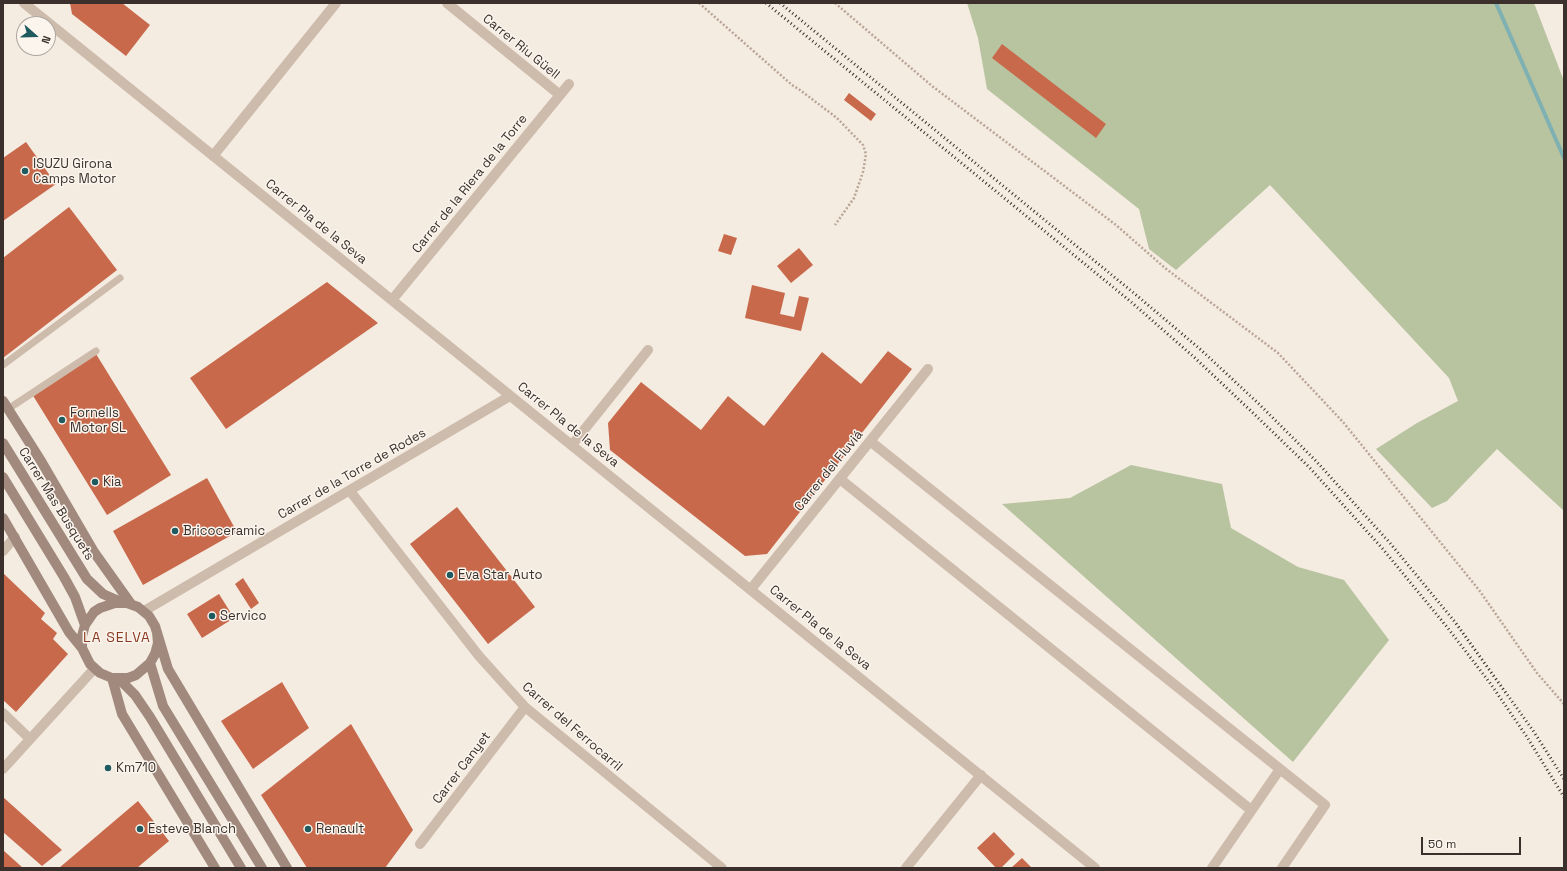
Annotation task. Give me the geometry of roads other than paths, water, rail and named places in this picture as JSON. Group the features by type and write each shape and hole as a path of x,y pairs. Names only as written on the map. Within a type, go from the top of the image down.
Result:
{"main road":[{"path":"6,405 94,552 127,603"},
{"name":"Carrer Mas Busquets","path":"3,443 87,579 103,594 127,603"},
{"path":"3,477 75,597 85,625"},
{"path":"3,518 69,632 82,648 94,669 100,673 115,678 128,678 136,675 150,663 156,648 157,632"},
{"path":"82,648 82,636 85,625 94,612 100,608 115,603 127,603 144,611 152,621 157,632 168,669 286,868"},
{"path":"150,663 163,706 262,868"},
{"path":"115,678 122,714 215,868"},
{"path":"115,678 135,695 241,868"}],"street":[{"name":"Carrer Pla de la Seva","path":"24,3 37,7 213,156 1095,868"},
{"path":"213,156 336,3"},
{"name":"Carrer Riu Güell","path":"447,3 560,95"},
{"name":"Carrer de la Riera de la Torre","path":"392,300 569,84"},
{"path":"572,445 648,350"},
{"name":"Carrer del Fluviá","path":"751,589 928,369"},
{"name":"Carrer de la Torre de Rodes","path":"144,611 510,396"},
{"path":"870,441 1325,805 1282,868"},
{"path":"840,478 1251,810"},
{"name":"Carrer del Ferrocarril","path":"350,491 479,656 525,707 722,868"},
{"path":"3,551 14,537"},
{"path":"3,769 94,669"},
{"name":"Carrer Canyet","path":"420,844 525,707"},
{"path":"3,713 30,739"},
{"path":"1212,868 1280,769"},
{"path":"906,868 981,775"}],"lane":[{"path":"3,365 120,278"},
{"path":"6,405 96,351"}],"waterway":[{"path":"1496,3 1564,158"}],"railway":[{"path":"766,3 1130,301 1195,358 1309,467 1382,548 1447,627 1490,683 1527,737 1564,797"},
{"path":"780,3 1135,294 1200,349 1259,404 1316,461 1390,543 1455,622 1534,732 1564,779"}],"place":[{"name":"ISUZU Girona Camps Motor","path":"25,171"},
{"name":"Fornells Motor SL","path":"62,420"},
{"name":"Kia","path":"95,482"},
{"name":"Bricoceramic","path":"175,531"},
{"name":"Eva Star Auto","path":"450,575"},
{"name":"Servico","path":"212,616"},
{"name":"Km710","path":"108,768"},
{"name":"Esteve Blanch","path":"140,829"},
{"name":"Renault","path":"308,829"}],"district":[{"name":"LA SELVA","path":"117,638"}]}
